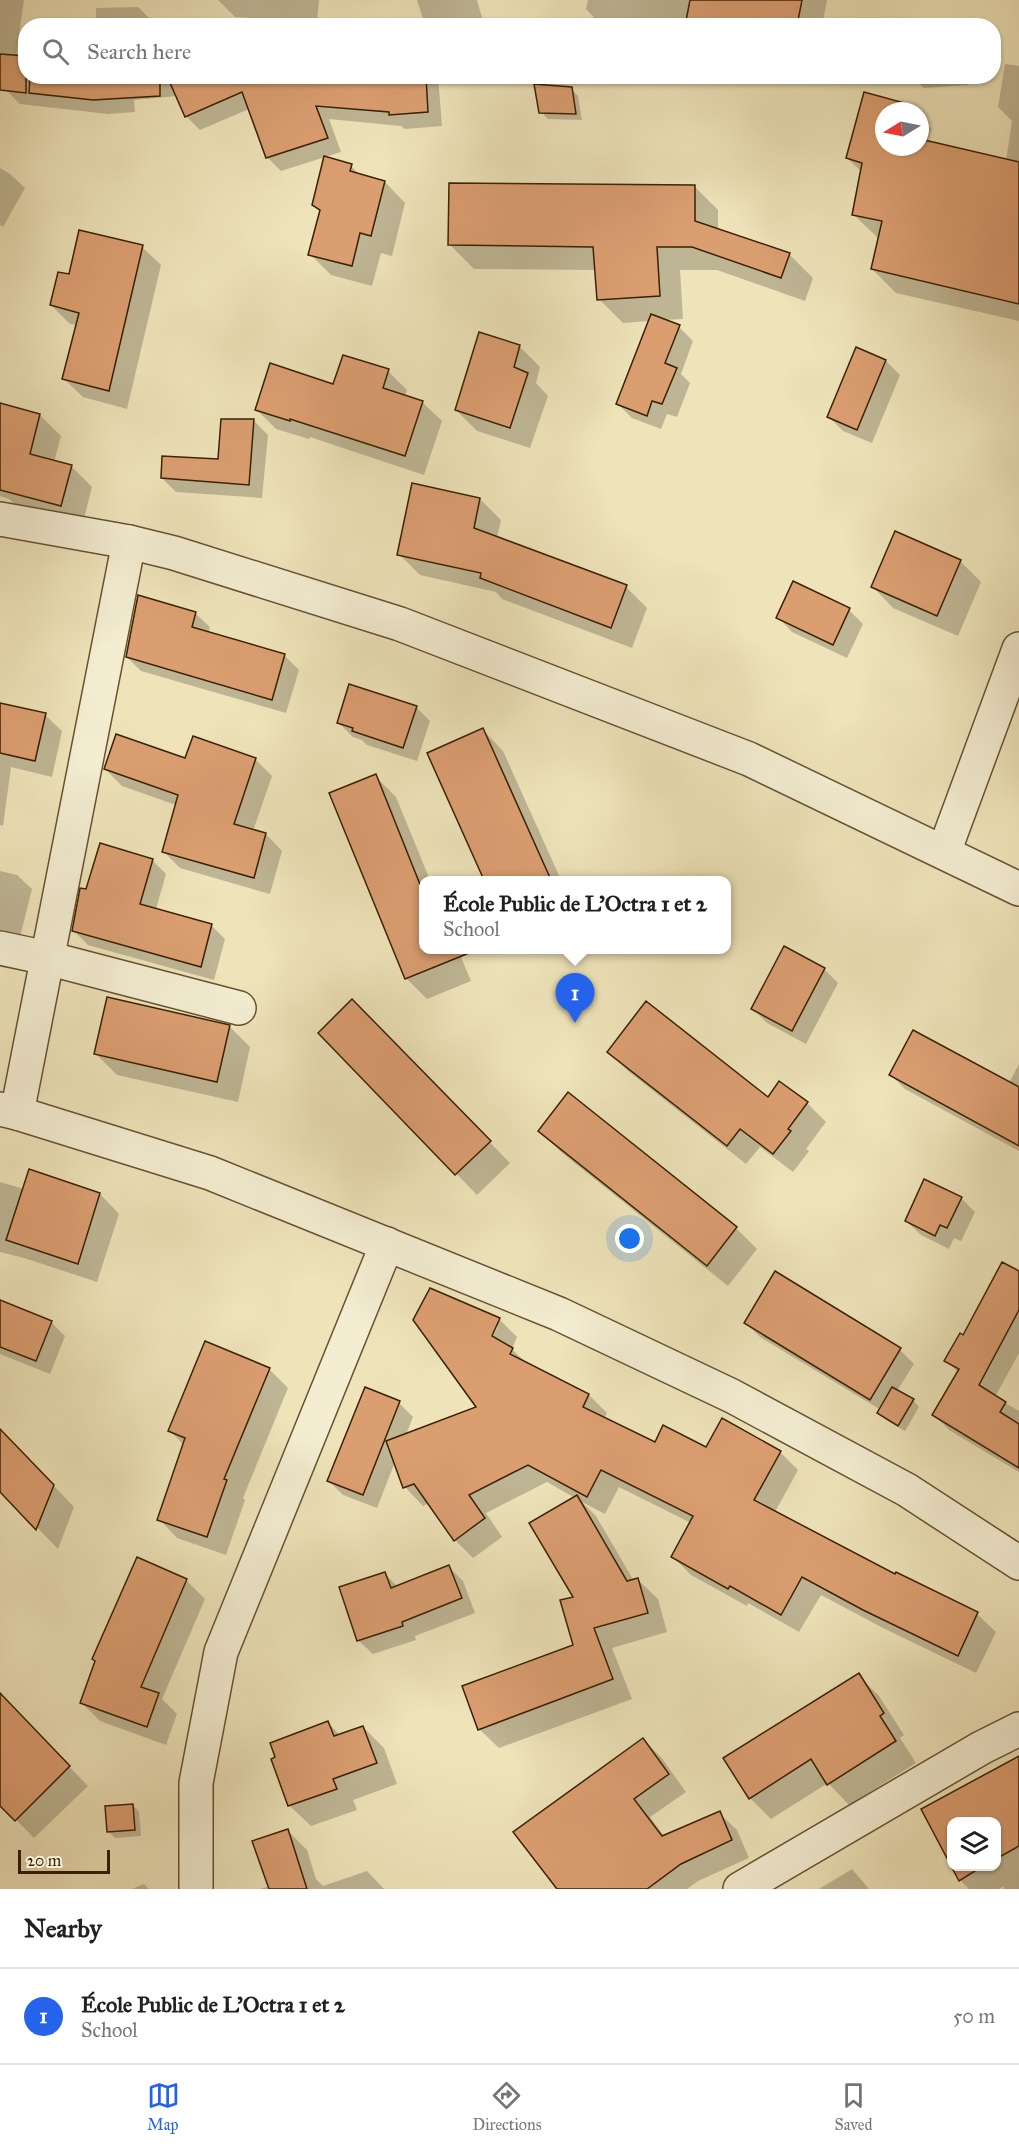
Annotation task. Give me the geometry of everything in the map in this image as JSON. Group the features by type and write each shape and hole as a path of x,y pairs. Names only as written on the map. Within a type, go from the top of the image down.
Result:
{"street":[{"path":"0,519 129,542 174,553 400,624 749,759 1019,889"},
{"path":"129,542 46,958 9,1111 210,1173 559,1314 732,1396 907,1490 1019,1563"},
{"path":"944,852 1019,649"},
{"path":"0,948 239,1008"},
{"path":"196,1889 196,1783 221,1652 387,1244"},
{"path":"740,1889 981,1748 1019,1729"}],"building":[{"path":"690,0 802,0 799,18 687,18"},
{"path":"0,54 18,55 18,84 26,84 26,93 0,90"},
{"path":"30,84 160,84 160,96 93,100 29,93"},
{"path":"171,84 426,84 428,112 389,115 389,112 316,106 328,138 266,158 242,92 185,117"},
{"path":"534,84 572,87 576,114 539,113"},
{"path":"864,92 901,102 875,102 875,156 929,156 929,141 1019,162 1019,304 871,269 882,221 852,215 862,163 846,158"},
{"path":"324,156 352,164 350,171 385,181 371,236 360,233 352,266 308,255 320,210 312,205"},
{"path":"449,183 695,185 695,221 790,253 781,278 692,247 657,247 660,296 597,300 593,247 448,245"},
{"path":"79,230 143,245 109,391 62,379 79,313 50,305 58,272 69,274"},
{"path":"651,314 680,325 665,363 677,368 662,404 652,401 647,416 616,404"},
{"path":"479,332 520,345 514,367 528,373 510,428 455,410"},
{"path":"856,347 886,360 857,430 827,417"},
{"path":"343,355 389,369 383,388 423,401 405,456 255,410 270,363 333,384"},
{"path":"0,403 40,414 30,454 72,465 61,506 0,490"},
{"path":"221,419 254,419 249,485 161,478 162,456 218,459"},
{"path":"412,483 480,498 474,528 627,585 611,628 480,578 481,573 397,555"},
{"path":"895,531 961,560 937,616 871,587"},
{"path":"793,581 850,608 833,645 776,618"},
{"path":"138,595 196,612 192,627 285,654 272,700 126,657"},
{"path":"349,684 417,706 403,748 352,731 353,728 337,723"},
{"path":"0,703 46,713 35,761 0,753"},
{"path":"483,728 549,876 482,876 427,753"},
{"path":"116,734 185,758 193,736 256,758 234,824 266,833 254,878 162,852 178,795 104,769"},
{"path":"376,774 419,882 419,954 467,954 405,979 329,793"},
{"path":"100,843 153,859 140,904 212,924 201,967 72,931 80,888 86,889"},
{"path":"784,946 825,968 792,1031 751,1009"},
{"path":"107,997 230,1025 217,1082 94,1054"},
{"path":"352,999 491,1141 455,1175 318,1033"},
{"path":"646,1001 768,1097 779,1081 808,1102 788,1129 791,1131 773,1154 740,1129 727,1146 607,1052"},
{"path":"913,1030 1019,1087 1019,1146 889,1075"},
{"path":"568,1092 737,1227 707,1266 538,1131"},
{"path":"29,1169 100,1193 78,1264 6,1240"},
{"path":"924,1179 962,1197 947,1228 940,1225 935,1236 905,1221"},
{"path":"1002,1262 1019,1271 1019,1310 979,1385 1006,1402 1000,1412 1019,1424 1019,1468 932,1415 959,1369 944,1361 960,1333 963,1335"},
{"path":"775,1271 901,1348 870,1400 744,1323"},
{"path":"430,1288 500,1318 492,1336 513,1348 510,1354 589,1394 583,1407 655,1442 663,1425 706,1447 722,1418 781,1451 754,1500 895,1574 896,1572 978,1612 958,1656 863,1610 802,1577 781,1615 730,1586 728,1589 671,1557 693,1516 601,1470 587,1497 528,1465 469,1495 485,1518 454,1541 414,1484 403,1488 386,1441 476,1407 413,1320"},
{"path":"0,1300 52,1321 36,1361 0,1347"},
{"path":"205,1341 270,1368 224,1479 227,1480 207,1537 157,1520 185,1438 168,1431"},
{"path":"365,1387 400,1401 363,1495 327,1481"},
{"path":"892,1387 914,1399 898,1426 877,1413"},
{"path":"0,1429 54,1485 36,1530 0,1492"},
{"path":"577,1495 627,1581 638,1578 648,1613 594,1628 613,1679 478,1730 462,1686 573,1645 560,1600 573,1597 529,1523"},
{"path":"137,1557 187,1579 141,1687 159,1693 147,1727 80,1703 95,1661 92,1659"},
{"path":"449,1565 462,1598 402,1622 403,1626 357,1641 339,1587 385,1572 391,1588"},
{"path":"859,1673 884,1713 880,1716 896,1741 827,1785 811,1759 749,1799 723,1758"},
{"path":"0,1693 70,1766 15,1821 0,1806"},
{"path":"328,1721 334,1736 363,1726 377,1763 333,1779 337,1789 288,1806 271,1759 275,1757 270,1743"},
{"path":"643,1738 669,1774 634,1799 662,1836 720,1811 732,1840 681,1864 647,1889 557,1889 513,1832"},
{"path":"1019,1756 1019,1846 1001,1856 1001,1817 947,1817 947,1858 921,1809"},
{"path":"133,1804 135,1830 107,1832 105,1806"},
{"path":"288,1829 307,1889 269,1889 252,1841"},
{"path":"954,1871 975,1871 959,1881"}],"place":[{"name":"École Public de L'Octra 1 et 2","path":"575,1023"}]}
